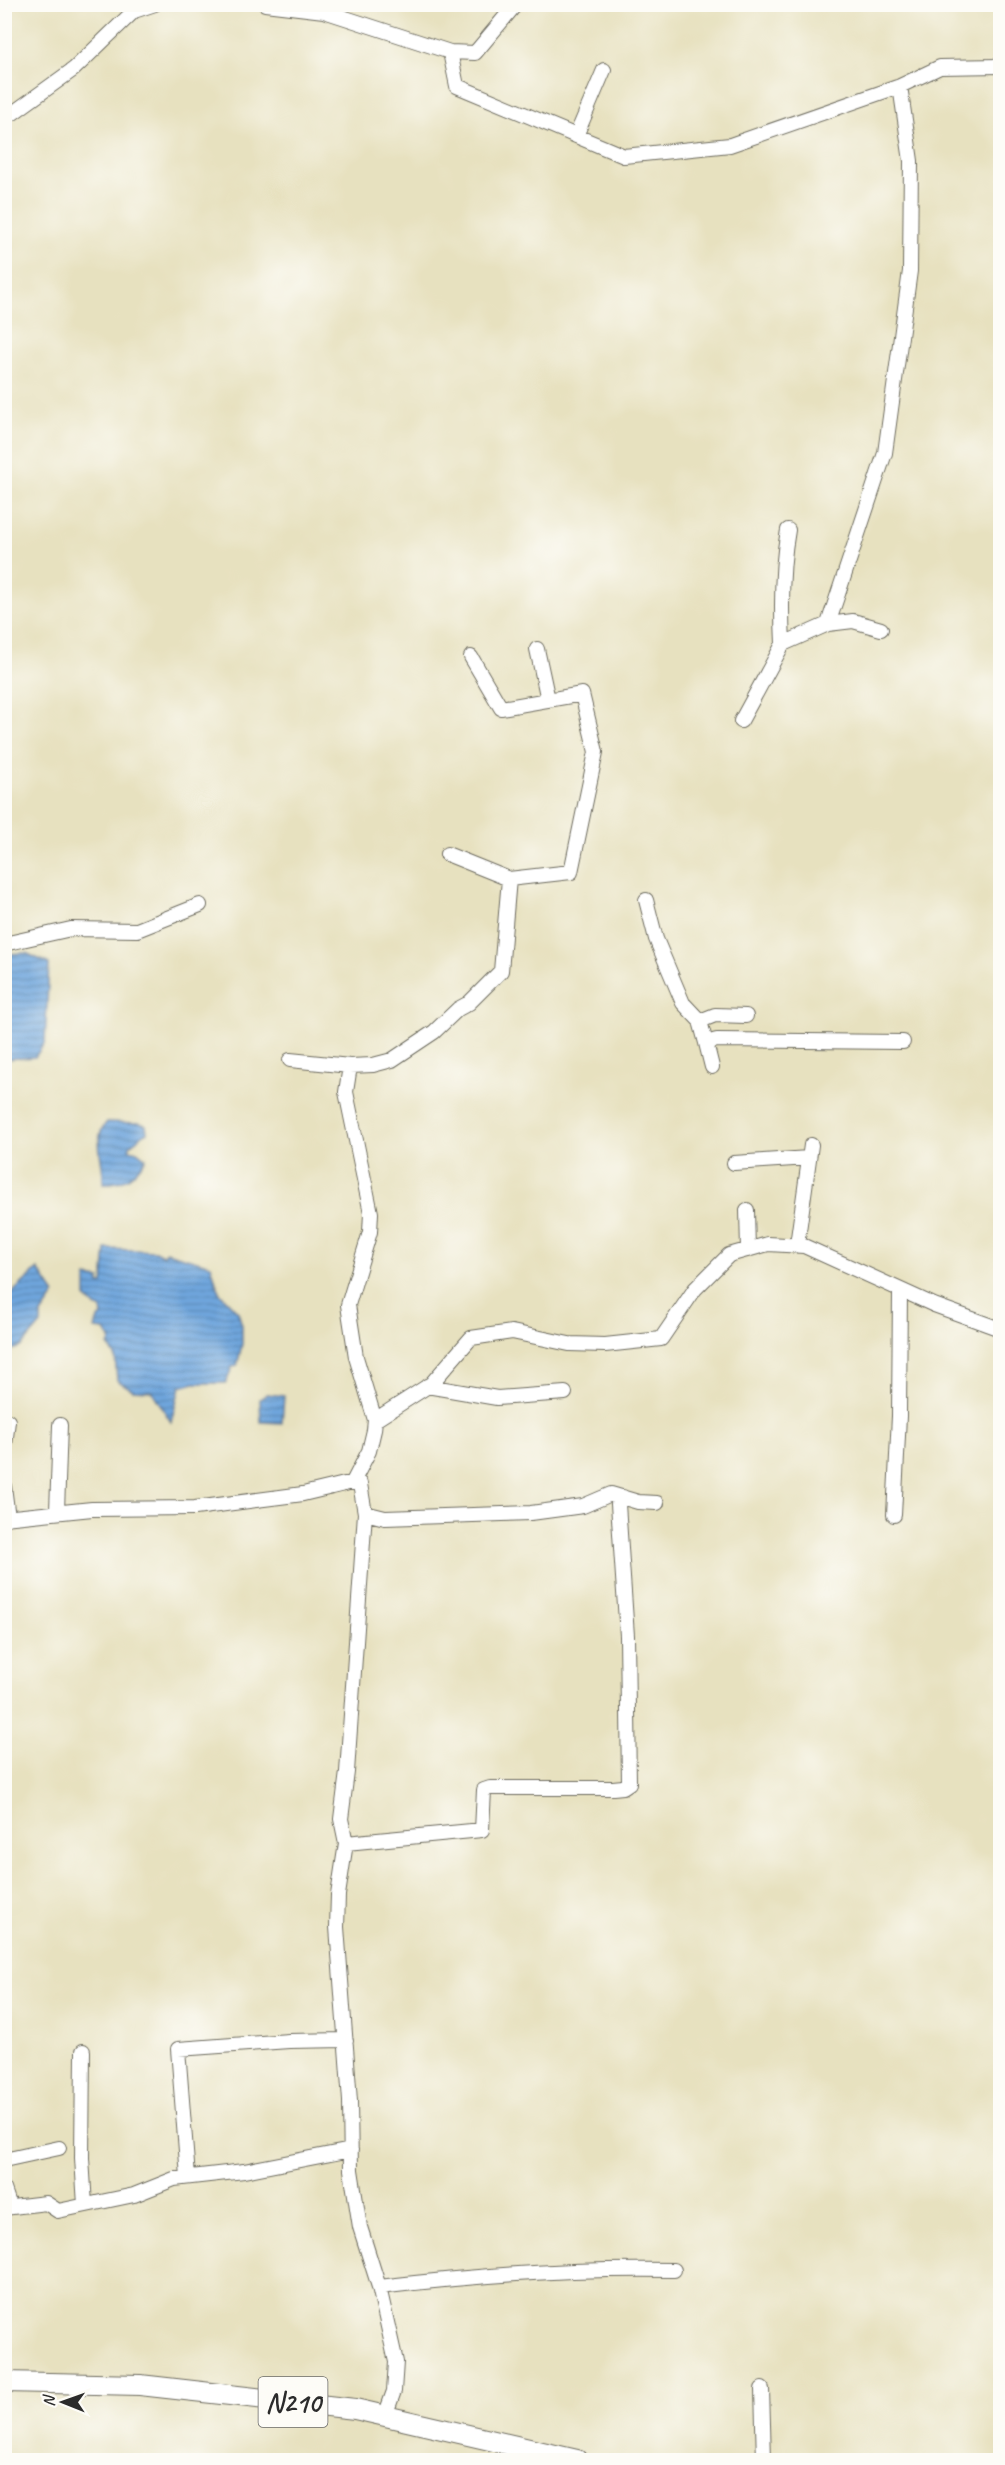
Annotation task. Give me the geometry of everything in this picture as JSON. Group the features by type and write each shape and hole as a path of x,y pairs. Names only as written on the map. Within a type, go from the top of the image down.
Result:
{"highway":[{"name":"N210","path":"4,2382 140,2385 355,2409 577,2460"}],"street":[{"path":"4,115 13,113 74,69 134,11 155,4"},
{"path":"265,4 324,11 450,52 475,53 516,4"},
{"path":"450,52 457,86 624,156 730,145 900,86 940,67 1000,66"},
{"path":"576,136 604,70"},
{"path":"828,624 885,453 908,282 910,161 900,86"},
{"path":"741,721 783,644 781,599 783,556 788,530"},
{"path":"783,644 828,624 853,621 880,629"},
{"path":"537,649 548,700"},
{"path":"447,854 509,879 572,872 596,753 582,694 501,708 471,657"},
{"path":"290,1060 350,1066 373,1065 392,1060 434,1032 458,1009 469,1003 501,971 509,879"},
{"path":"646,900 656,939 682,1003 700,1021 712,1067"},
{"path":"4,944 71,929 137,930 200,905"},
{"path":"700,1021 715,1016 746,1017"},
{"path":"706,1043 717,1040 903,1042"},
{"path":"350,1066 346,1092 371,1213 370,1232 348,1305 356,1357 375,1420 369,1451 353,1482"},
{"path":"734,1163 810,1151 796,1245"},
{"path":"747,1210 748,1250"},
{"path":"375,1420 428,1386 471,1338 512,1332 569,1344 605,1346 661,1339 695,1289 729,1255 768,1244 804,1246 934,1305 1000,1329"},
{"path":"894,1515 899,1416 900,1290"},
{"path":"428,1386 497,1398 565,1393"},
{"path":"4,1453 8,1421"},
{"path":"57,1511 60,1425"},
{"path":"4,1486 6,1518 92,1509 195,1508 303,1494 353,1482 360,1484 365,1513 347,1772 341,1819 346,1843 338,1895 337,1927 346,2040 351,2169 360,2227 379,2287 396,2362 394,2391 385,2416"},
{"path":"365,1513 386,1518 531,1514 583,1506 611,1494 638,1503 657,1503"},
{"path":"346,1843 482,1830 484,1790 490,1788 613,1788 623,1787 629,1783 627,1635 618,1504 623,1497"},
{"path":"188,2177 178,2049 290,2041 346,2040"},
{"path":"83,2051 82,2158 85,2205"},
{"path":"4,2160 59,2148"},
{"path":"4,2189 7,2208 46,2203 58,2211 134,2195 174,2179 244,2170 351,2150"},
{"path":"379,2287 457,2277 608,2268 674,2270"},
{"path":"762,2389 764,2460"}],"water":[{"path":"26,953 49,964 45,1042 35,1057 5,1059 5,954"},
{"path":"107,1122 146,1125 147,1132 131,1144 129,1149 137,1151 146,1158 129,1177 118,1182 103,1184 99,1143 102,1129"},
{"path":"106,1249 155,1251 164,1256 166,1252 211,1265 219,1292 238,1312 242,1325 242,1344 237,1366 232,1367 226,1383 194,1383 180,1387 171,1422 152,1391 133,1390 117,1380 115,1355 108,1345 111,1340 105,1330 95,1329 97,1321 102,1316 101,1308 95,1307 86,1298 86,1277 100,1279 99,1284 103,1284"},
{"path":"38,1269 55,1294 41,1314 41,1324 21,1347 5,1352 5,1289 12,1293"},
{"path":"267,1394 284,1396 282,1423 261,1422 260,1399"}]}
